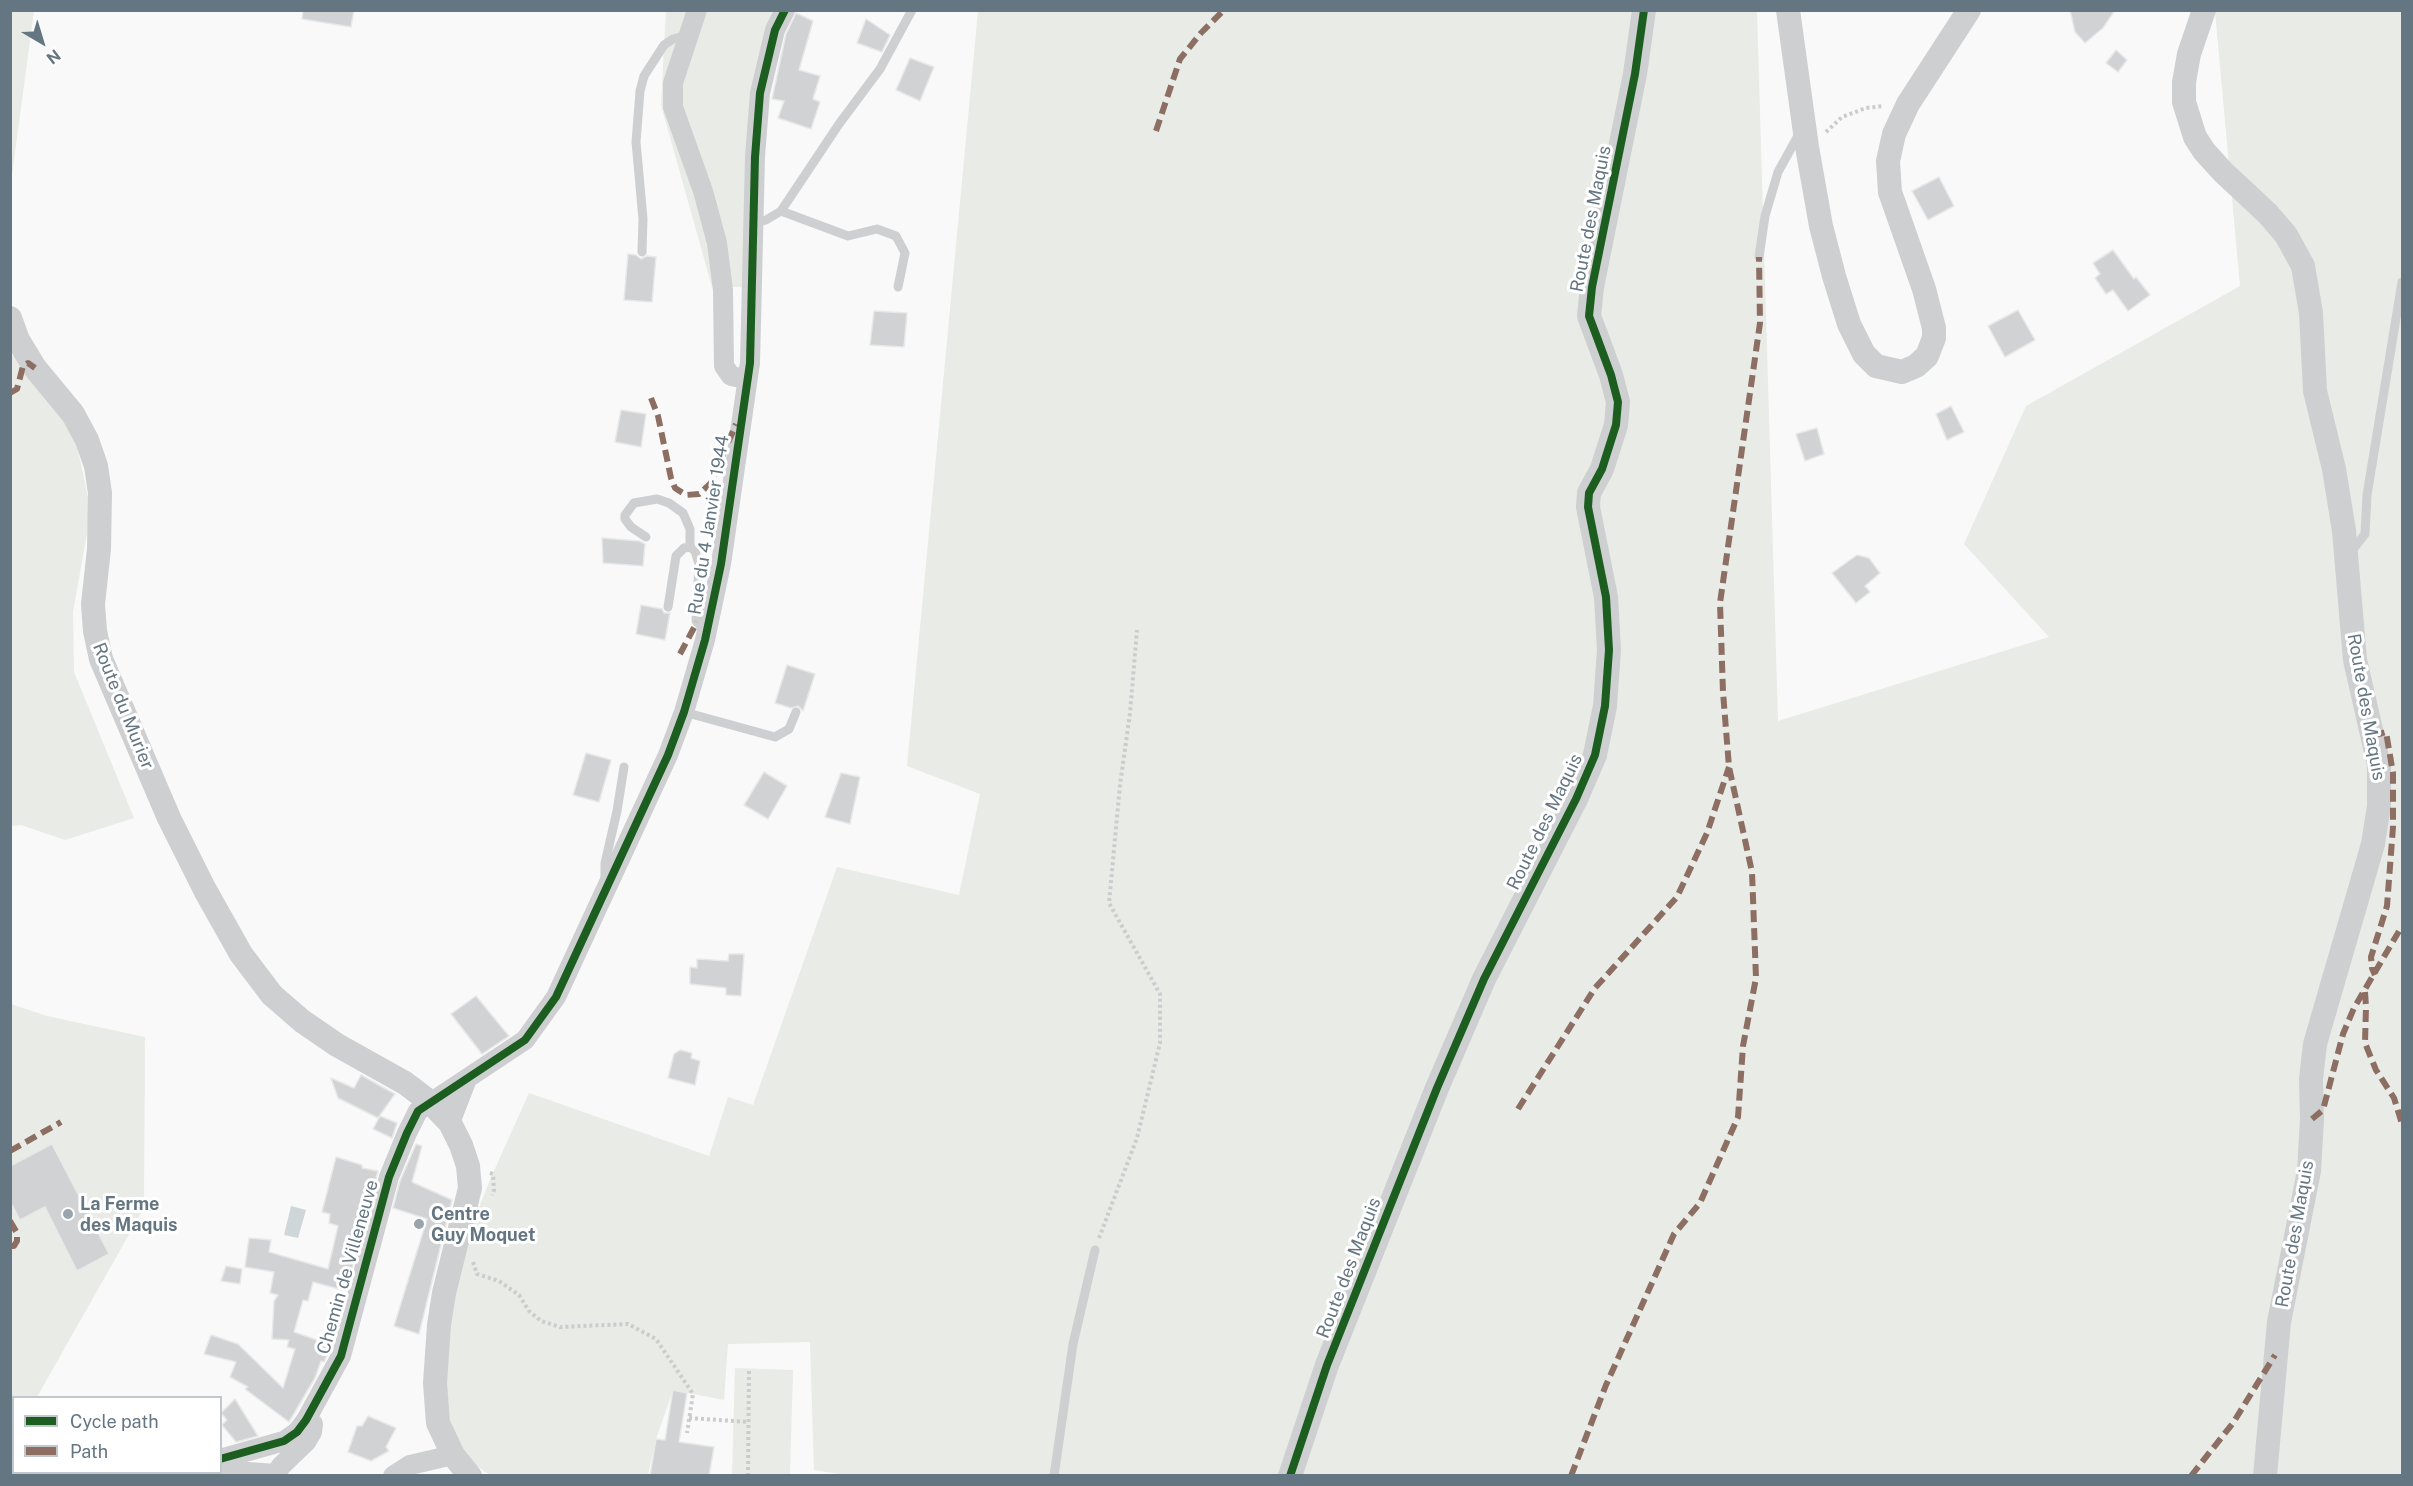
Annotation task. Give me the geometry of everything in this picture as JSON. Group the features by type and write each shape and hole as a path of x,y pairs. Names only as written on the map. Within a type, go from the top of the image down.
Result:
{"street":[{"path":"697,10 673,83 673,107 703,191 717,243 723,290 724,366 730,376 746,379"},
{"name":"Rue du 4 Janvier 1944","path":"430,1102 525,1040 556,997 668,755 684,712 708,626 721,564 751,347 752,224 760,93 775,30 785,10"},
{"name":"Route des Maquis","path":"1290,1476 1327,1365 1437,1088 1484,979 1576,799 1594,755 1605,706 1610,650 1606,597 1588,507 1589,493 1602,469 1616,425 1618,402 1611,375 1589,316 1592,287 1635,74 1644,10"},
{"path":"1788,10 1805,137 1821,226 1834,276 1859,346 1876,366 1896,372 1909,370 1927,356 1934,338 1934,328 1924,289 1898,218 1888,177 1888,161 1894,134 1908,104 1969,10"},
{"name":"Route des Maquis","path":"2204,10 2189,54 2184,82 2184,102 2188,120 2204,151 2280,228 2295,248 2303,266 2311,313 2315,390 2340,502 2355,660 2379,765 2379,806 2373,844 2363,885 2332,980 2315,1044 2311,1079 2312,1119 2309,1171 2279,1322 2265,1476"},
{"name":"Route du Murier","path":"10,318 18,340 35,368 74,414 87,440 96,466 100,493 100,522 93,604 94,631 101,659 180,843 241,954 272,995 294,1015 337,1045 405,1083 430,1102"},
{"path":"450,1123 467,1079"},
{"path":"430,1102 450,1123 461,1144 468,1166 470,1188 444,1293 435,1383 438,1423 453,1455 470,1476"},
{"name":"Chemin de Villeneuve","path":"222,1458 284,1441 297,1432 306,1420 341,1356 389,1177 406,1133 418,1111 430,1102"},
{"path":"222,1470 275,1475 281,1466 300,1449 312,1432 313,1424 306,1420"},
{"path":"393,1476 410,1465 453,1455"}],"lane":[{"path":"752,224 766,220 781,210 839,124 880,69 912,10"},
{"path":"642,252 643,219 636,142 640,91 644,76 664,45 673,39 690,35"},
{"path":"1759,257 1765,216 1778,172 1805,137"},
{"path":"781,210 848,236 878,229 896,236 905,253 898,287"},
{"path":"2347,557 2365,534 2367,495 2403,282"},
{"path":"646,537 631,527 625,515 634,503 657,499 669,503 683,513 690,529 690,547"},
{"path":"668,607 676,556 684,548 690,547 695,551 699,564 696,621 700,625 708,626"},
{"path":"684,712 775,737 789,729 796,712"},
{"path":"606,888 604,863 617,811 624,766"},
{"path":"1054,1476 1073,1344 1095,1250"}],"path":[{"path":"1805,137 1842,117 1866,108 1908,104"},
{"path":"1095,1250 1137,1138 1160,1043 1160,994 1109,903 1137,630"},
{"path":"468,1166 493,1174 494,1190 488,1204"},
{"path":"472,1257 477,1274 499,1281 519,1295 529,1311 541,1321 560,1327 628,1324 656,1339 693,1394 687,1433"},
{"path":"748,1476 749,1369"},
{"path":"689,1418 749,1422"}],"shaded area":[{"path":"10,11 34,11 11,182"},
{"path":"666,11 791,11 775,39 745,287 712,287 661,105"},
{"path":"978,11 1757,11 1778,721 2049,637 1964,544 2026,406 2240,286 2215,11 2402,11 2402,1475 846,1475 814,1470 810,1342 728,1344 724,1400 673,1390 656,1439 648,1475 490,1475 466,1458 445,1416 448,1334 464,1246 489,1182 529,1093 709,1156 728,1097 753,1105 837,867 959,895 980,794 907,766"},
{"path":"16,354 73,427 91,511 73,612 74,672 134,818 65,840 21,825 11,826 10,357"},
{"path":"11,1004 47,1016 145,1037 144,1208 38,1396 12,1396 11,1444"},
{"path":"291,1206 306,1210 298,1238 284,1235"},
{"path":"735,1368 793,1370 790,1475 732,1475"}],"building":[{"path":"303,10 354,10 351,27 302,19"},
{"path":"2070,10 2115,10 2103,28 2085,43 2075,32"},
{"path":"796,13 813,21 799,70 820,76 813,99 820,102 811,129 778,118 784,101 772,99 786,34"},
{"path":"866,19 890,35 882,52 857,43"},
{"path":"2116,50 2127,60 2118,72 2106,63"},
{"path":"910,58 934,67 920,101 896,90"},
{"path":"1939,177 1954,206 1928,220 1912,191"},
{"path":"2113,250 2134,279 2136,277 2150,295 2128,311 2113,290 2106,294 2095,278 2100,274 2093,263"},
{"path":"628,254 636,255 641,259 647,256 656,257 652,302 624,300"},
{"path":"2018,310 2035,340 2005,357 1988,326"},
{"path":"874,311 907,313 904,347 870,345"},
{"path":"1951,406 1964,432 1947,440 1936,414"},
{"path":"621,410 646,414 641,447 615,442"},
{"path":"1817,428 1824,454 1805,461 1796,434"},
{"path":"602,538 639,541 645,544 643,566 603,563"},
{"path":"1857,555 1869,558 1880,573 1865,586 1870,592 1856,603 1832,573"},
{"path":"641,605 670,613 665,640 636,634"},
{"path":"787,665 815,674 803,711 798,706 791,708 775,703"},
{"path":"586,753 611,760 599,802 573,795"},
{"path":"764,772 787,786 768,819 744,805"},
{"path":"841,773 860,777 850,824 825,817"},
{"path":"729,954 744,954 741,996 726,995 726,988 690,984 690,967 697,968 697,959 728,961"},
{"path":"476,996 509,1036 482,1054 451,1014"},
{"path":"680,1050 692,1053 691,1058 700,1061 695,1085 668,1078 674,1054"},
{"path":"361,1075 395,1094 378,1118 338,1098 331,1078 354,1088"},
{"path":"380,1116 397,1123 392,1138 373,1129"},
{"name":"La Ferme des Maquis","path":"52,1144 109,1254 77,1271 45,1207 20,1220 10,1201 10,1166"},
{"path":"416,1144 422,1146 412,1182 452,1200 419,1334 394,1326 427,1219 393,1208 400,1181"},
{"path":"336,1157 362,1165 362,1168 378,1171 346,1291 313,1282 308,1301 303,1300 294,1332 331,1345 324,1362 321,1361 315,1378 289,1422 245,1389 248,1387 230,1377 236,1362 204,1354 211,1335 238,1344 283,1388 295,1349 287,1347 289,1340 272,1339 274,1301 278,1295 270,1293 274,1272 245,1267 249,1238 271,1240 269,1252 328,1269 338,1226 329,1223 330,1214 322,1212"},
{"path":"226,1266 242,1269 240,1284 221,1281"},
{"path":"673,1390 687,1393 679,1442 714,1447 709,1476 650,1476 656,1439 665,1440"},
{"path":"235,1399 258,1436 236,1442 222,1425 227,1420 222,1412"},
{"path":"368,1416 396,1428 386,1447 389,1451 371,1461 348,1452 357,1426 362,1426"}],"marked path":[{"path":"1156,131 1180,59 1224,10"},
{"path":"1571,1476 1606,1385 1674,1234 1700,1203 1738,1117 1743,1046 1756,978 1752,872 1729,767 1723,692 1720,603 1760,323 1759,257"},
{"path":"10,393 17,389 23,366 28,363 35,368"},
{"path":"651,398 658,416 671,478 675,488 686,495 699,494 711,483 736,424"},
{"path":"680,654 697,622"},
{"path":"2373,736 2386,732 2393,773 2393,827 2387,906 2371,957 2375,975"},
{"path":"1518,1109 1595,988 1677,897 1707,833 1729,767"},
{"path":"2312,1119 2323,1110 2343,1034 2354,1008 2402,926"},
{"path":"2365,992 2365,1043 2376,1070 2394,1098 2402,1124"},
{"path":"10,1151 61,1122"},
{"path":"10,1221 17,1233 17,1241 14,1246 10,1246"},
{"path":"2191,1476 2233,1423 2275,1355"}],"cycle path":[{"path":"222,1458 284,1441 297,1432 306,1420 341,1356 389,1177 418,1111 525,1040 556,997 668,755 684,712 705,640 721,564 750,363 755,157 760,93 775,30 785,10"},
{"path":"1290,1476 1327,1365 1437,1088 1484,979 1576,799 1595,755 1605,706 1609,650 1606,597 1588,507 1589,493 1602,469 1616,425 1618,402 1611,375 1589,316 1592,287 1635,74 1644,10"}],"place":[{"name":"La Ferme des Maquis","path":"68,1214"},
{"name":"Centre Guy Moquet","path":"419,1224"}]}
